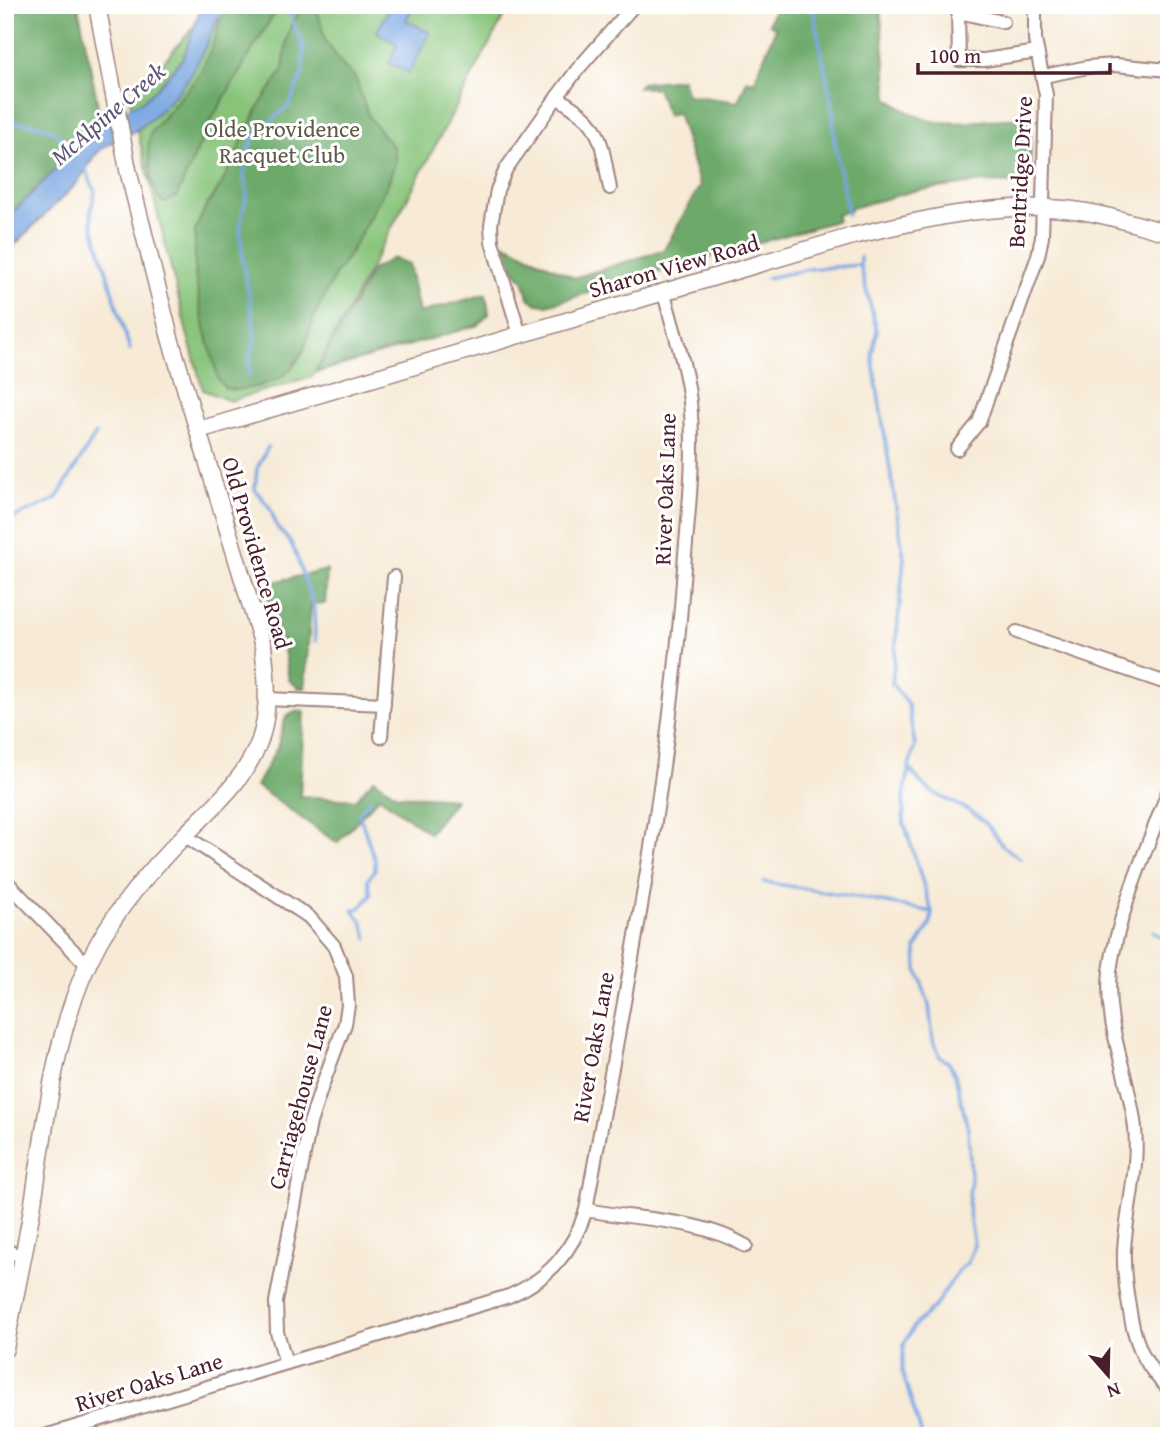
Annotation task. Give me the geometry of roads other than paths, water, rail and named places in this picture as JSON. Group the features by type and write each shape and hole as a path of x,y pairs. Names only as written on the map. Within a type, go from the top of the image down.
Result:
{"street":[{"name":"Old Providence Road","path":"5,1349 52,1085 71,1007 88,965 120,911 154,867 233,788 244,772 261,738 267,699 263,646 170,338 128,170 97,5"},
{"path":"520,335 492,242 494,201 506,169 557,97 634,5"},
{"name":"Bentridge Drive","path":"957,449 979,422 1038,257 1043,208 1046,95 1037,52 1035,5"},
{"path":"1003,22 958,12 958,60 984,60 1037,52"},
{"path":"1044,76 1088,67 1115,65 1169,70"},
{"path":"557,97 593,127 599,138 610,188"},
{"name":"Sharon View Road","path":"199,430 853,236 958,212 1043,208 1091,213 1169,233"},
{"name":"River Oaks Lane","path":"45,1436 527,1289 551,1271 565,1254 581,1225 586,1210 668,731 680,625 692,450 691,416 683,363 663,293"},
{"path":"381,737 394,577"},
{"path":"1017,632 1169,684"},
{"path":"267,699 384,704"},
{"path":"1167,1387 1146,1364 1133,1331 1125,1289 1125,1246 1136,1139 1114,1038 1109,986 1115,942 1169,789"},
{"name":"Carriagehouse Lane","path":"184,835 309,917 323,930 334,946 346,976 348,1005 345,1024 310,1123 276,1303 277,1332 286,1363"},
{"path":"5,880 88,965"},
{"path":"586,1210 698,1227 746,1246"},
{"path":"5,1250 23,1257"}],"water":[{"path":"202,5 226,5 190,76 180,89 141,127 99,151 74,186 5,255 5,221 73,151 110,118 144,100 164,80 183,58"},
{"path":"391,5 414,5 406,20 430,33 409,73 389,63 397,44 377,32"}],"waterway":[{"path":"249,377 249,359 255,340 240,226 247,193 244,177 247,153 255,135 289,105 302,75 304,48 286,5"},
{"path":"812,5 833,110 834,138 848,214"},
{"name":"McAlpine Creek","path":"5,122 45,127 75,153"},
{"name":"McAlpine Creek","path":"85,168 95,192 91,210 92,223 130,350"},
{"path":"860,257 877,331 872,355 904,558 892,684 908,704 915,746 903,803 904,823 932,912 930,925 916,948 917,969 929,1005 933,1041 940,1057 949,1063 955,1075 968,1129 971,1177 968,1206 974,1245 968,1262 959,1270 935,1306 914,1326 904,1344 902,1371 922,1436"},
{"path":"767,278 809,269 860,265"},
{"path":"5,526 15,517 56,499 96,434"},
{"path":"268,447 257,468 255,489 270,508 277,527 295,552 314,607 315,641"},
{"path":"910,769 928,789 975,815 987,825 1002,845 1020,858"},
{"path":"368,939 362,922 353,910 360,908 371,895 368,879 375,870 375,861 359,813 371,799"},
{"path":"764,882 932,912"},
{"path":"1153,931 1169,942"}],"park label":[{"name":"Olde Providence Racquet Club","path":"282,142"}]}
